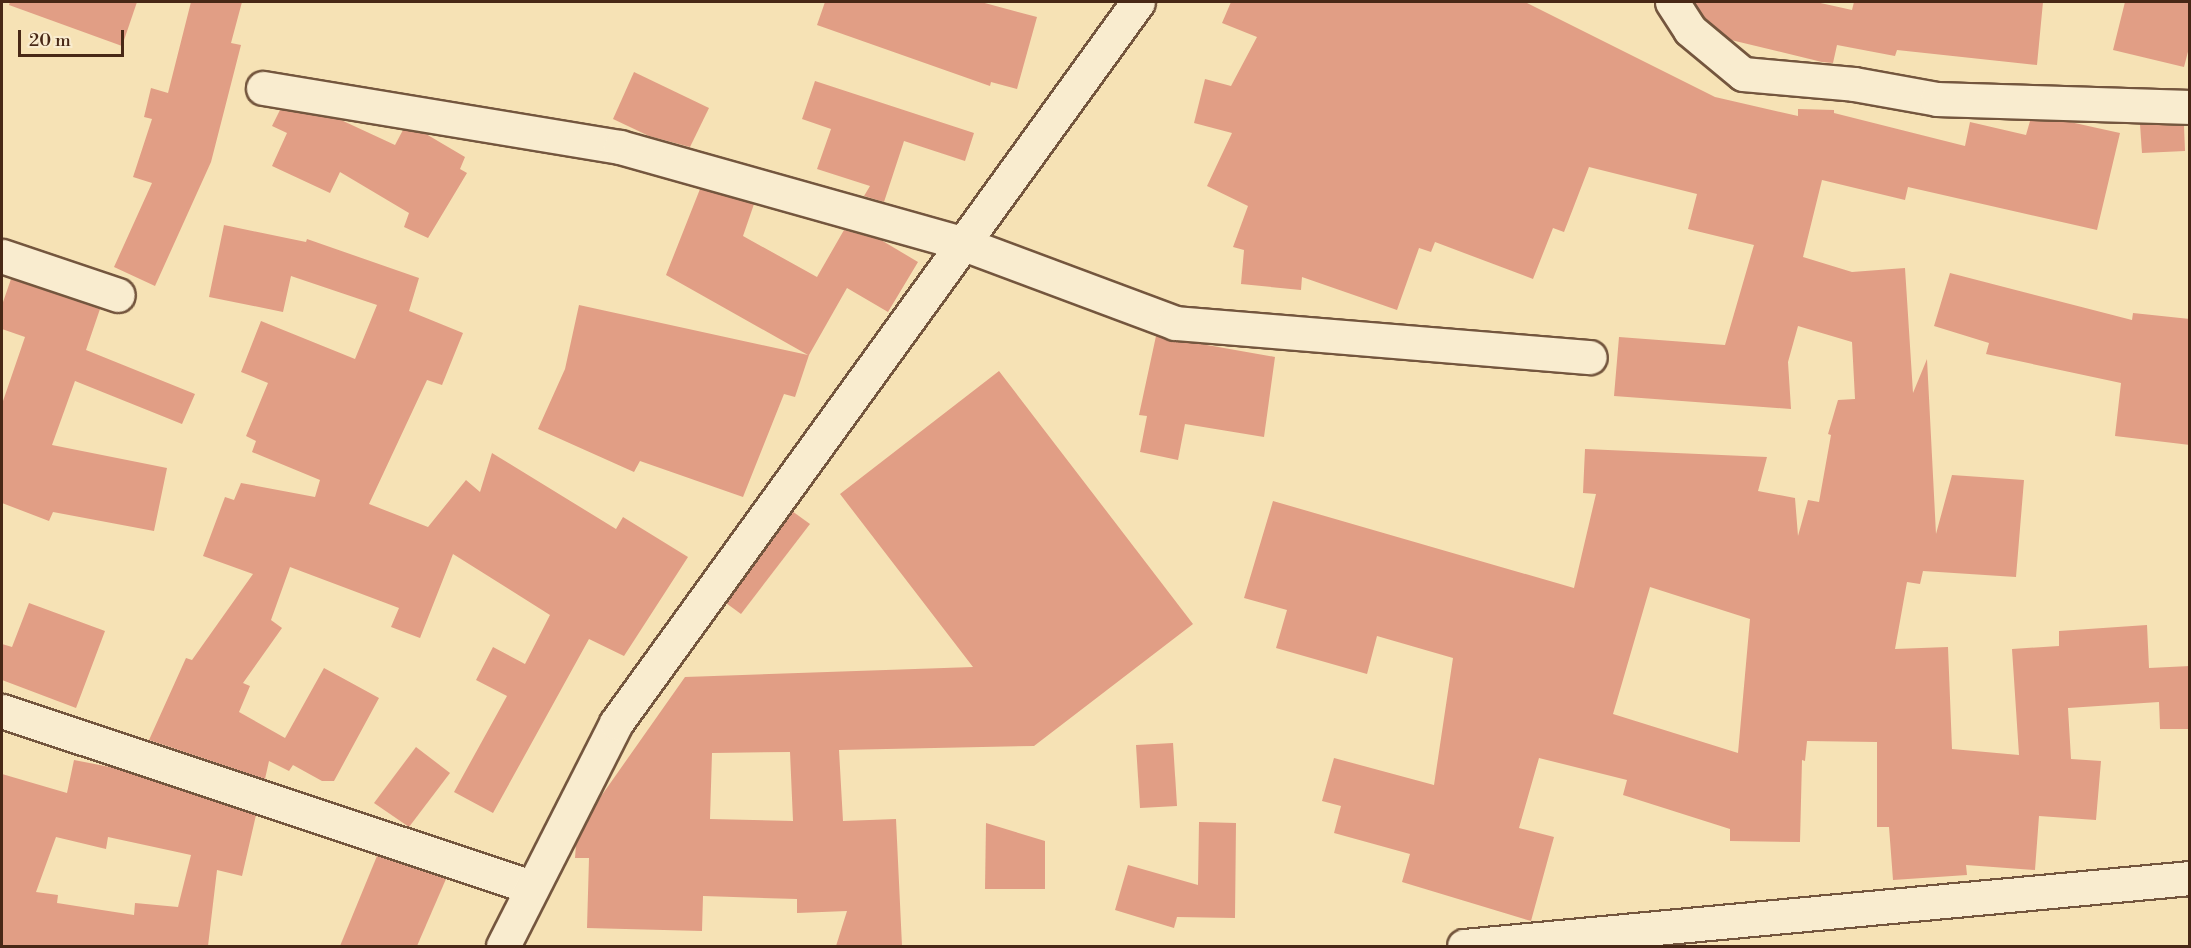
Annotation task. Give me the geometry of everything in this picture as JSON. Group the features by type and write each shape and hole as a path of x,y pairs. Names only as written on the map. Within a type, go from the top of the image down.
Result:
{"street":[{"path":"503,946 616,723 1137,2"},
{"path":"1672,2 1690,30 1743,74 1854,84 1937,99 2190,107"},
{"path":"263,88 620,147 964,244 1175,323 1590,357"},
{"path":"2,256 118,295"},
{"path":"2,711 531,887"},
{"path":"1464,946 2190,878"}],"building":[{"path":"10,2 137,2 122,46 9,5"},
{"path":"191,2 242,2 231,43 241,45 211,162 155,286 114,267 152,183 133,177 152,119 144,117 151,88 168,93"},
{"path":"825,2 981,2 1037,17 1017,89 991,82 990,86 817,25"},
{"path":"1231,2 1525,2 1715,97 1798,116 1798,109 1834,110 1834,113 1965,146 1970,122 2026,135 2030,121 2070,122 2120,133 2097,230 1908,187 1905,200 1822,180 1803,257 1852,272 1905,268 1913,393 1927,359 1936,534 1952,475 2024,480 2016,577 1923,571 1920,584 1907,582 1895,649 1948,647 1952,749 2019,755 2012,649 2059,646 2059,631 2147,625 2149,668 2190,666 2190,729 2160,729 2159,702 2068,708 2071,759 2101,761 2096,820 2039,816 2035,870 1966,865 1967,875 1893,880 1889,827 1877,827 1877,742 1807,741 1805,761 1802,760 1800,842 1730,841 1730,829 1623,795 1627,780 1539,758 1519,828 1554,837 1531,921 1402,882 1410,854 1334,833 1341,806 1322,801 1334,758 1434,785 1453,658 1377,636 1367,674 1276,648 1287,610 1244,598 1273,501 1574,588 1596,494 1583,493 1585,449 1767,457 1758,491 1795,498 1798,536 1808,500 1819,502 1831,435 1828,434 1838,400 1855,399 1852,342 1798,326 1788,362 1791,409 1614,396 1619,337 1725,345 1754,245 1688,229 1697,194 1589,167 1564,232 1553,228 1533,279 1435,242 1431,252 1419,248 1397,310 1302,277 1301,290 1241,284 1244,250 1233,247 1248,206 1207,186 1232,133 1194,123 1205,79 1231,86 1257,37 1222,23","holes":["1650,587 1750,619 1738,753 1613,714"]},
{"path":"1694,2 1816,2 1852,10 1854,2 2043,2 2037,65 1897,50 1895,56 1837,45 1833,63 1822,62 1731,40 1704,17"},
{"path":"2125,2 2190,2 2190,44 2184,67 2113,50"},
{"path":"634,72 709,108 690,147 649,136 613,119"},
{"path":"815,81 974,133 965,161 904,141 884,202 864,196 870,186 817,169 831,129 802,119"},
{"path":"280,110 341,120 395,145 403,130 426,134 465,157 460,169 467,173 428,238 404,227 409,213 340,172 330,193 272,166 287,133 272,126"},
{"path":"2140,124 2184,126 2185,151 2142,153"},
{"path":"700,189 754,204 743,236 817,277 844,230 881,240 918,262 888,312 847,288 809,355 795,397 784,394 743,497 640,461 634,472 538,429 565,369 579,305 808,355 666,275"},
{"path":"224,225 306,242 307,239 419,278 409,311 463,333 442,385 427,380 369,504 428,527 466,480 480,492 492,453 616,529 623,517 688,557 624,656 589,639 493,813 454,792 507,696 476,680 493,647 525,664 550,615 453,554 420,638 391,627 399,608 290,567 271,620 282,628 243,683 250,686 239,712 285,738 324,668 379,698 334,781 322,781 293,765 289,771 269,761 265,779 149,740 186,658 192,660 253,574 203,556 225,497 234,500 241,483 315,497 320,480 252,452 256,441 246,436 268,383 241,372 261,321 355,359 377,305 291,276 283,312 209,297"},
{"path":"1950,273 2132,320 2133,313 2190,319 2190,445 2115,436 2121,383 1986,354 1989,343 1934,326"},
{"path":"11,279 100,309 86,350 195,394 182,424 75,381 52,445 167,468 154,531 53,512 49,521 2,503 2,404 25,337 2,329 2,305"},
{"path":"1156,336 1275,357 1264,437 1185,424 1178,460 1140,452 1147,416 1139,415"},
{"path":"999,371 1193,624 1034,746 839,750 843,821 896,819 902,946 836,946 847,911 797,913 797,899 703,896 702,931 587,928 589,858 575,858 576,844 597,802 685,677 973,667 840,494","holes":["790,752 793,821 710,819 712,753"]},
{"path":"792,511 810,524 741,614 726,603"},
{"path":"29,603 105,631 76,708 2,680 2,644 12,647"},
{"path":"1173,743 1177,806 1140,808 1136,745"},
{"path":"416,747 450,773 409,827 374,803"},
{"path":"74,760 115,768 256,815 242,876 217,870 208,946 2,946 2,774 67,793","holes":["56,837 106,849 108,837 191,855 178,907 135,903 134,915 57,903 58,895 36,892"]},
{"path":"1199,822 1236,823 1235,918 1177,917 1174,928 1115,910 1128,865 1198,885"},
{"path":"986,823 1045,841 1045,889 985,889"},
{"path":"377,856 446,879 417,946 340,946"}]}
